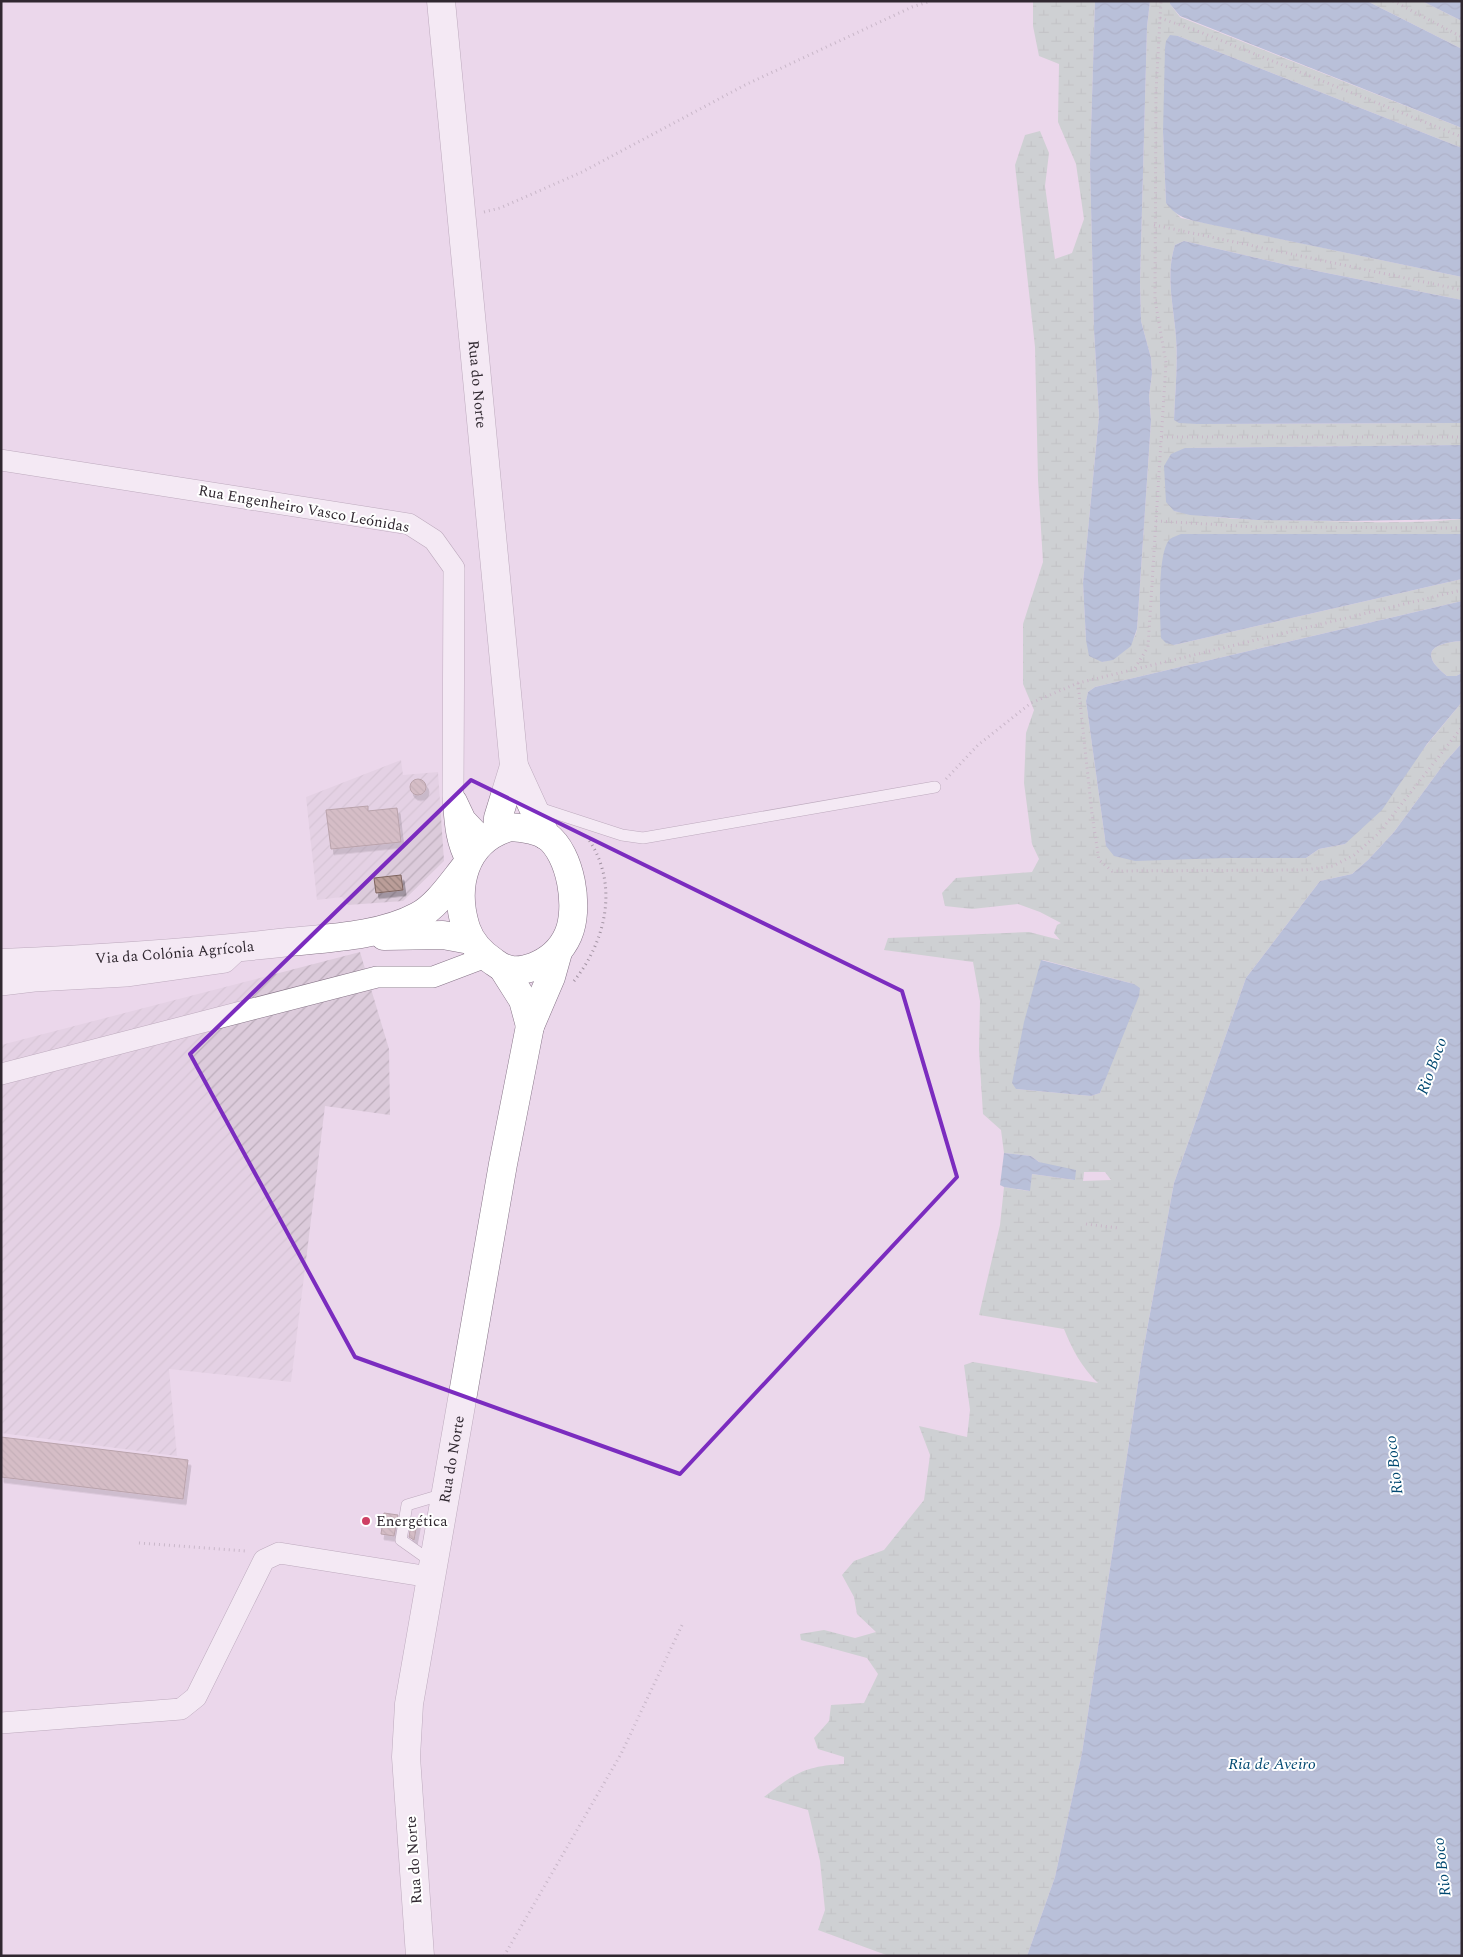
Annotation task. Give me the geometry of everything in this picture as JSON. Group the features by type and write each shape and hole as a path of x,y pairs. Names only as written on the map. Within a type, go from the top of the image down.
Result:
{"main road":[{"name":"Rua do Norte","path":"441,1 514,766 546,836"},
{"name":"Rua do Norte","path":"490,835 498,818 514,766"},
{"path":"510,827 530,829 546,836 561,852 570,878 573,896 569,934 558,952 542,963 523,970 487,955 462,915 461,898 466,864 490,835 510,827"},
{"name":"Via da Colónia Agrícola","path":"347,936 398,925 420,915 444,893 466,864"},
{"name":"Via da Colónia Agrícola","path":"1,963 172,954 347,936 443,935 487,955"},
{"name":"Rua do Norte","path":"420,1956 406,1757 409,1704 502,1164 530,1026 551,977 558,952"},
{"name":"Rua do Norte","path":"487,955 523,1000 530,1026"}],"street":[{"name":"Rua Engenheiro Vasco Leónidas","path":"1,460 409,524 434,540 454,568 453,796 455,828 466,864"},
{"path":"453,796 465,819 490,835"},
{"path":"1,985 34,981 126,976 225,962 241,947"},
{"path":"1,1074 376,977 433,977 487,955"},
{"path":"1,1723 181,1709 196,1697 264,1560 279,1553 431,1570"}],"lane":[{"path":"532,806 622,835 643,838 935,787"}],"path":[{"path":"462,217 500,208 582,172 745,85 912,7 931,1"},
{"path":"1135,668 1148,647 1166,363 1155,300 1156,91 1161,1"},
{"path":"1393,1 1462,37"},
{"path":"1160,18 1200,32 1462,137"},
{"path":"1154,225 1462,290"},
{"path":"1162,437 1462,437"},
{"path":"1156,521 1256,527 1462,528"},
{"path":"935,787 951,774 978,745 1031,703 1078,683 1462,590"},
{"path":"1078,683 1092,814 1099,860 1112,871 1305,870 1333,866 1354,855 1378,834 1462,727"},
{"path":"1086,1224 1118,1228"},
{"path":"139,1543 279,1553"},
{"path":"504,1956 621,1754 683,1623"}],"highlighted area":[{"path":"471,780 902,991 957,1177 680,1474 355,1357 190,1054"}],"shaded area":[{"path":"401,760 403,775 438,772 444,861 403,901 348,905 342,897 317,900 306,797"},
{"path":"360,952 389,1049 390,1115 325,1106 291,1382 169,1369 177,1456 1,1433 1,1045"}],"green space":[{"path":"1033,1 1095,1 1090,164 1094,330 1099,416 1083,583 1086,640 1102,662 1114,658 1129,646 1137,629 1151,421 1149,396 1152,374 1151,358 1141,321 1140,282 1147,27 1150,1 1170,1 1170,4 1180,17 1462,128 1462,148 1178,36 1163,132 1166,203 1181,218 1462,277 1462,300 1287,265 1184,241 1175,245 1170,280 1177,348 1174,420 1197,424 1462,423 1462,445 1185,448 1174,511 1211,517 1267,520 1427,522 1462,519 1462,534 1181,534 1174,645 1462,579 1462,601 1095,687 1088,692 1086,701 1106,846 1226,858 1306,858 1319,849 1345,844 1462,702 1462,743 1446,761 1394,832 1368,860 1352,874 1320,881 1246,978 1174,1183 1142,1357 1082,1753 1055,1877 1027,1956 889,1956 818,1930 825,1910 820,1861 808,1810 764,1797 801,1772 819,1767 844,1764 844,1757 818,1749 814,1738 829,1721 831,1705 864,1703 878,1674 867,1658 801,1640 800,1634 824,1630 855,1638 876,1632 857,1614 854,1597 842,1575 854,1561 884,1550 924,1500 930,1455 919,1426 967,1437 970,1410 964,1365 973,1362 1098,1383 1078,1358 1064,1329 979,1315 1000,1225 1004,1187 1029,1191 1032,1174 1075,1180 1031,1156 1004,1153 1001,1130 983,1114 979,1050 980,1001 973,962 884,950 888,938 1029,932 1060,940 1054,933 1057,925 1061,923 1040,912 1018,904 972,909 945,906 942,893 956,878 1032,872 1039,859 1032,844 1024,783 1026,733 1034,710 1023,684 1023,624 1043,562 1038,480 1035,347 1015,165 1025,135 1040,131 1049,153 1045,186 1055,259 1072,253 1084,219 1076,164 1058,122 1059,64 1039,56 1033,26","holes":["1041,961 1134,984 1119,1042 1100,1093 1091,1096 1016,1089","1084,1172 1105,1172 1111,1180 1083,1181"]},
{"path":"1367,1 1422,1 1462,21 1462,49"},
{"path":"1462,641 1462,673 1456,676 1447,676 1433,661 1432,651 1443,644"}],"water":[{"path":"1095,1 1150,1 1147,27 1140,282 1141,321 1151,358 1152,374 1149,396 1151,421 1137,629 1131,646 1113,660 1102,662 1089,656 1086,640 1083,583 1099,416 1094,330 1090,164"},
{"path":"1170,1 1367,1 1462,49 1462,128 1180,16 1170,4"},
{"path":"1422,1 1462,1 1462,21"},
{"path":"1170,35 1178,36 1462,148 1462,277 1201,223 1184,218 1170,208 1166,203 1163,132 1165,48 1166,41"},
{"path":"1184,241 1287,265 1462,300 1462,423 1197,424 1179,423 1174,420 1177,348 1170,280 1175,245"},
{"path":"1462,445 1462,519 1257,520 1190,515 1174,511 1166,502 1164,466 1171,454 1185,448"},
{"path":"1181,534 1462,534 1462,579 1174,645 1166,643 1161,638 1161,571 1166,546 1170,539"},
{"path":"1462,601 1462,641 1436,647 1431,655 1438,668 1447,676 1456,676 1462,673 1462,702 1427,744 1382,810 1345,844 1319,849 1306,858 1135,861 1114,856 1106,846 1086,701 1088,692 1095,687"},
{"name":"Ria de Aveiro","path":"1462,743 1462,1956 1027,1956 1055,1877 1082,1753 1142,1357 1174,1183 1246,978 1320,881 1352,874 1368,860 1394,832 1446,761"},
{"path":"1041,960 1134,984 1140,988 1139,996 1100,1093 1091,1096 1016,1089 1012,1083 1024,1022"},
{"path":"1004,1153 1031,1156 1039,1162 1076,1170 1075,1180 1032,1174 1030,1191 1004,1187 1000,1185"}],"building":[{"path":"415,779 421,779 426,784 424,793 415,795 410,790 410,784"},
{"path":"368,806 368,811 397,808 401,842 331,849 326,810"},
{"path":"401,875 403,890 376,893 374,878"},
{"path":"1,1437 188,1460 183,1499 1,1477"},
{"path":"384,1513 398,1515 394,1536 381,1534"},
{"path":"412,1518 418,1519 414,1540 409,1537"}],"place":[{"name":"Energética","path":"366,1521"}],"water label":[{"name":"Rio Boco","path":"1432,1066"},
{"name":"Rio Boco","path":"1394,1465"},
{"name":"Rio Boco","path":"1442,1867"}]}
